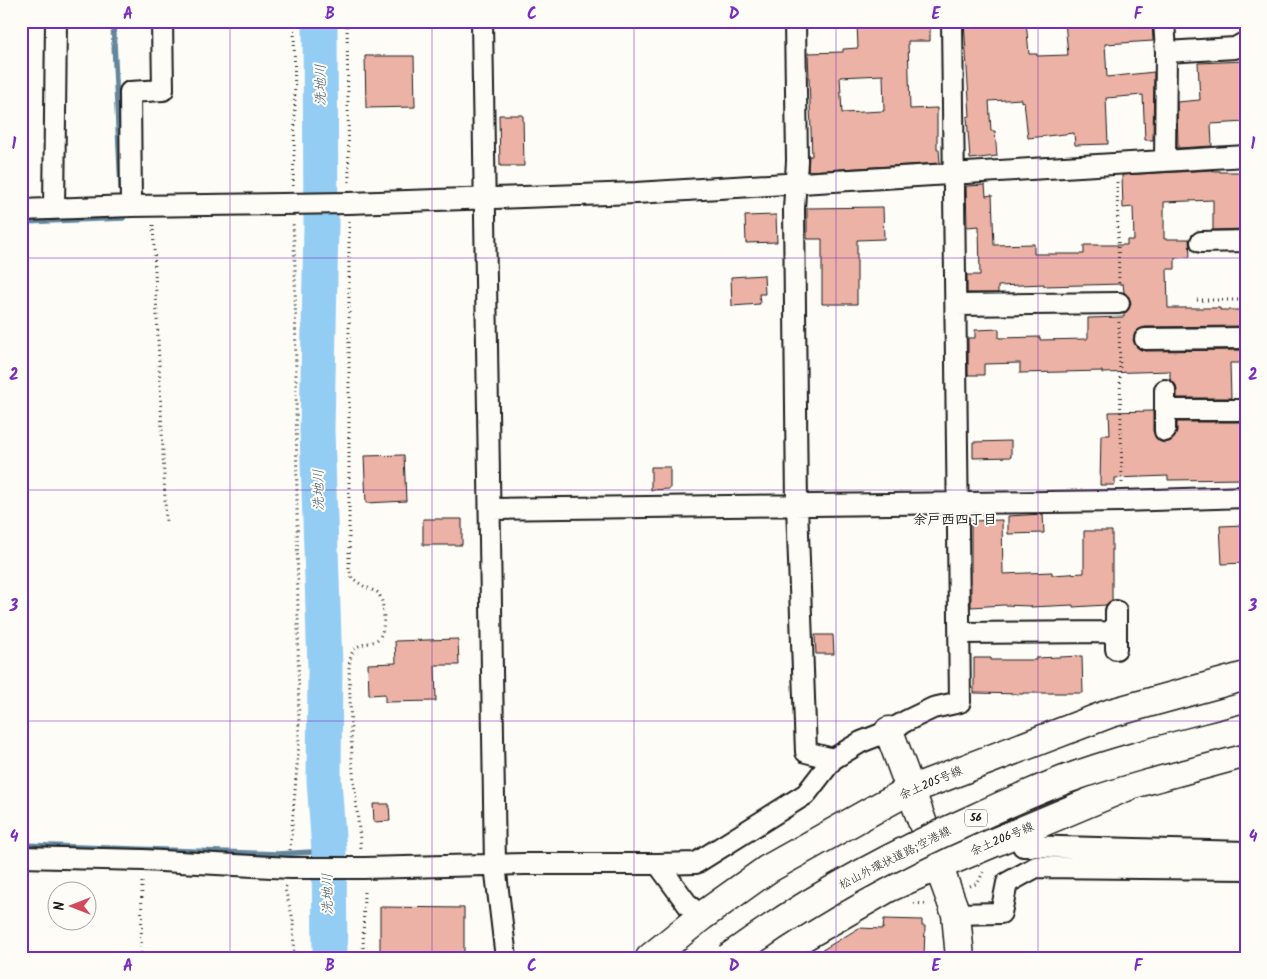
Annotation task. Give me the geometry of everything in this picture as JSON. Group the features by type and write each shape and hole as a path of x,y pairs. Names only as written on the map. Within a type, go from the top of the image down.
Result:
{"main road":[{"name":"余土205号線","path":"650,958 702,916 768,869 910,790 1110,712 1246,676"},
{"name":"松山外環状道路;空港線","path":"728,958 759,935 844,883 919,843 1000,807 1064,780 1148,754 1246,728"},
{"path":"889,731 956,914 960,958"},
{"name":"余土206号線","path":"772,958 792,942 888,888 938,866 1133,784 1246,753"}],"street":[{"path":"54,209 56,21"},
{"path":"131,206 130,92 163,90 162,21"},
{"path":"482,21 495,865 506,958"},
{"path":"795,21 797,161 794,209 798,506 806,752 833,759"},
{"path":"21,857 143,860 293,868 696,863 806,794 833,759 861,742 889,731 933,708 960,702 952,21"},
{"path":"1164,21 1166,52 1165,161"},
{"path":"1166,52 1235,48 1246,42"},
{"path":"21,210 131,206 347,203 636,193 1246,156"},
{"path":"1201,242 1246,241"},
{"path":"956,305 1119,303"},
{"path":"1145,338 1169,348 1246,338"},
{"path":"1165,431 1165,400 1246,410"},
{"path":"490,509 1122,501 1246,497"},
{"path":"960,632 1116,640 1116,611"},
{"path":"1023,846 1246,852"},
{"path":"658,864 688,905 702,916"},
{"path":"956,914 1001,913 1006,883 1036,867 1246,869"}],"path":[{"path":"294,21 299,743 290,846 293,868 285,889 293,919 294,958"},
{"path":"347,21 349,568 352,578 366,588 377,592 382,598 384,611 383,629 380,637 374,642 362,644 355,648 351,655 349,667 352,762 360,868 363,958"},
{"path":"1117,164 1122,501"},
{"path":"152,206 166,522"},
{"path":"1197,300 1246,300"},
{"path":"140,958 143,860"}],"building":[{"path":"930,21 930,41 908,41 910,109 937,108 937,149 939,149 940,163 808,171 809,156 812,156 808,53 843,52 843,49 858,48 857,22","holes":["883,75 884,111 842,113 840,77"]},
{"path":"964,21 1026,21 1029,54 1037,54 1037,56 1068,55 1065,21 1152,21 1153,41 1105,44 1107,77 1154,72 1153,140 1145,140 1143,95 1106,98 1108,144 1075,145 1074,133 1028,138 1024,101 1021,102 1021,99 989,101 991,131 995,131 997,156 970,159 967,117 970,116"},
{"path":"365,56 414,56 415,107 366,108"},
{"path":"1246,61 1246,122 1211,124 1212,146 1178,148 1177,102 1200,100 1198,63"},
{"path":"499,115 523,115 524,166 500,166"},
{"path":"1213,170 1220,172 1246,172 1246,229 1213,230 1213,200 1164,202 1164,239 1189,239 1190,257 1175,258 1175,269 1167,269 1168,308 1246,310 1246,326 1145,327 1135,333 1133,340 1139,349 1145,351 1243,350 1243,363 1230,363 1231,398 1177,398 1175,384 1170,379 1170,371 1020,373 1020,363 984,364 984,375 968,375 968,338 975,338 975,330 999,329 999,338 1040,337 1040,340 1087,339 1088,318 1124,317 1131,303 1129,297 1124,292 1123,284 998,286 998,293 967,293 967,275 980,275 979,226 967,227 966,186 985,185 986,196 992,195 994,245 1034,244 1034,254 1084,254 1084,245 1127,245 1127,240 1134,240 1133,207 1123,208 1122,175"},
{"path":"883,207 884,239 857,240 857,304 822,304 822,239 807,239 807,208"},
{"path":"776,215 777,242 746,243 745,216"},
{"path":"764,275 765,294 759,294 760,304 732,306 731,277"},
{"path":"1153,411 1153,431 1159,441 1165,443 1175,437 1177,422 1246,422 1246,479 1168,480 1168,476 1115,478 1115,485 1100,485 1101,435 1110,435 1109,412"},
{"path":"1011,441 1011,457 973,458 973,442"},
{"path":"404,455 406,501 366,503 364,456"},
{"path":"651,467 670,467 670,489 651,490"},
{"path":"1043,514 1044,533 1008,534 1008,516"},
{"path":"423,519 462,519 462,545 423,545"},
{"path":"1002,520 1003,574 1052,572 1052,575 1084,573 1084,531 1112,531 1112,600 1106,605 1073,607 1073,605 1031,607 1003,605 971,607 971,521"},
{"path":"1244,525 1246,563 1222,564 1220,526"},
{"path":"815,635 833,635 834,654 816,654"},
{"path":"458,639 459,665 435,665 436,701 385,702 385,694 369,695 368,664 396,663 395,641"},
{"path":"1082,656 1083,693 974,693 974,658 1036,660 1036,658"},
{"path":"373,804 389,804 390,821 374,822"},
{"path":"380,907 464,908 464,958 380,958"},
{"path":"884,919 922,920 922,926 925,926 924,958 809,958 859,928 883,929"}],"waterway":[{"path":"113,21 121,188"},
{"name":"洗地川","path":"320,21 321,225 317,431 325,667 324,780 329,851 330,958"},
{"path":"21,222 123,218 123,215"},
{"path":"21,845 278,854 329,851"}],"district":[{"name":"余戸西四丁目","path":"955,520"}]}
